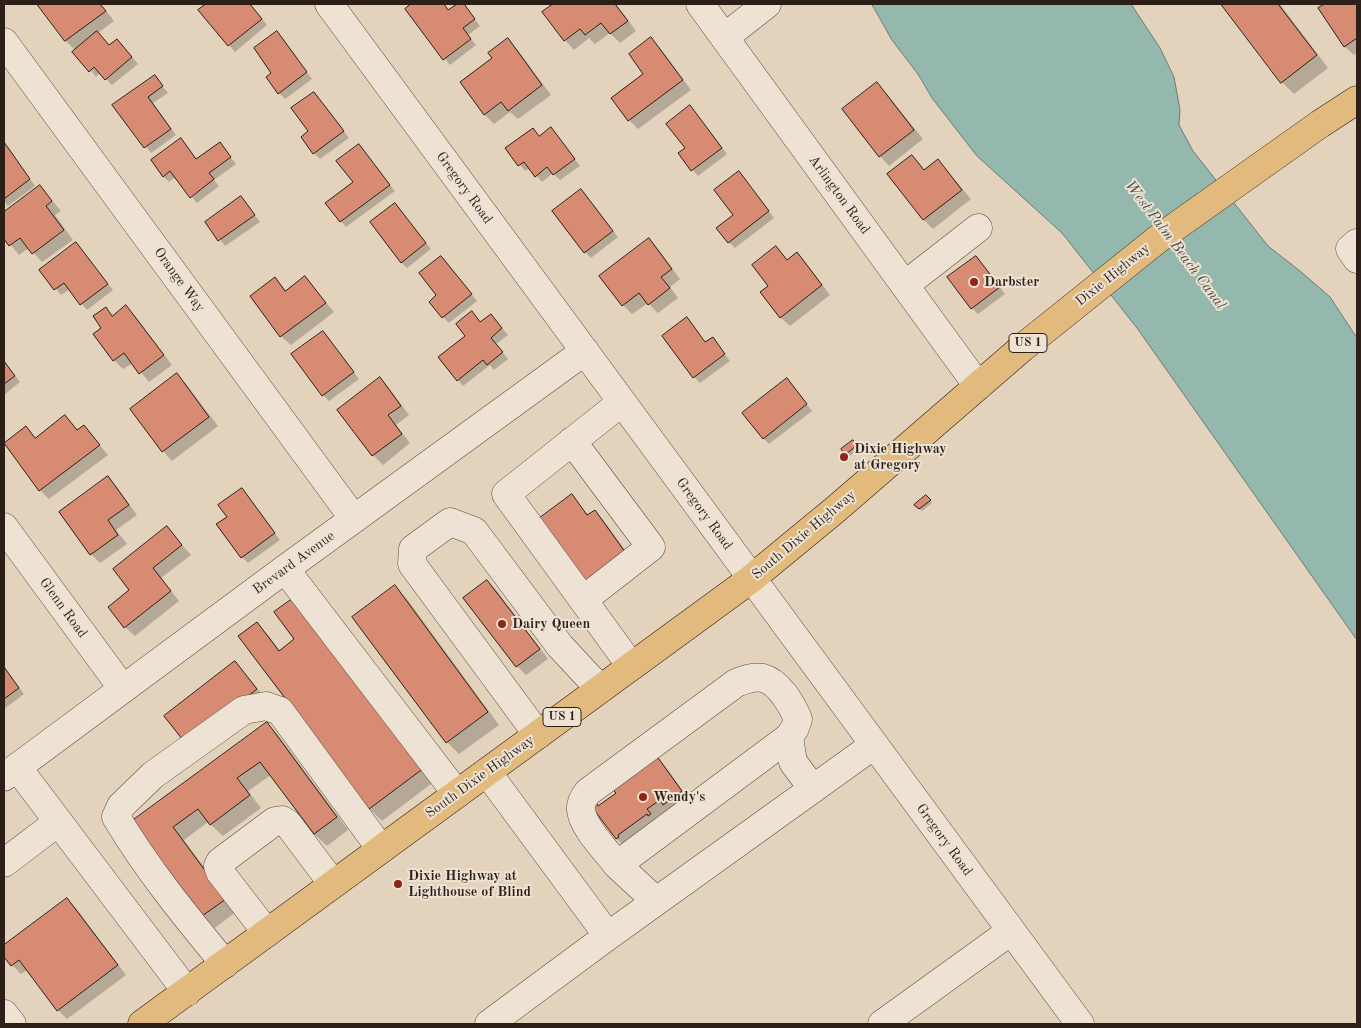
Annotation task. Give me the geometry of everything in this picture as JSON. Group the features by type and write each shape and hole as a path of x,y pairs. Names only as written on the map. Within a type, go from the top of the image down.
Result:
{"main road":[{"name":"Dixie Highway","path":"928,429 1079,301 1158,239 1320,124 1357,100"},
{"name":"South Dixie Highway","path":"142,1024 751,579 836,509 928,429"}],"street":[{"name":"Gregory Road","path":"329,4 1080,1024"},
{"name":"Arlington Road","path":"700,4 978,386"},
{"path":"724,37 767,4"},
{"name":"Orange Way","path":"4,42 354,519"},
{"path":"905,285 978,228"},
{"path":"1357,244 1350,249 1357,260"},
{"name":"Brevard Avenue","path":"10,772 585,351"},
{"path":"622,402 506,494 631,666"},
{"path":"572,442 651,547 583,600"},
{"path":"538,735 412,564 412,549 450,522 474,531 560,646 600,689"},
{"name":"Glenn Road","path":"4,527 122,689"},
{"path":"285,569 457,794"},
{"path":"616,865 789,737 796,728 798,719 793,707 776,685 763,678 749,678 736,683 596,786 582,801 581,810 584,821 616,865 656,901"},
{"path":"225,964 182,912 116,817 121,806 153,775 244,710 266,706 280,711 381,849"},
{"path":"789,737 793,762 813,789"},
{"path":"489,1024 656,901 874,745"},
{"path":"10,772 58,822 187,992"},
{"path":"487,772 608,936"},
{"path":"267,933 220,872 218,866 220,862 275,821 282,820 288,824 333,884"},
{"path":"4,863 58,822"},
{"path":"882,1024 1011,931"},
{"path":"4,1014 12,1024"}],"water":[{"name":"West Palm Beach Canal","path":"872,4 1131,4 1160,48 1174,77 1180,110 1179,125 1193,151 1268,246 1330,297 1357,338 1357,640 1137,328 1062,233 977,156 932,98 918,74 892,40"}],"building":[{"path":"37,4 100,4 106,11 65,41"},
{"path":"206,4 250,4 262,19 228,46 198,10"},
{"path":"411,4 444,4 448,10 457,4 464,4 475,19 463,28 471,39 443,60 405,9"},
{"path":"553,4 615,4 628,21 610,34 601,23 585,35 580,29 564,41 542,12"},
{"path":"1221,4 1278,4 1317,55 1281,83"},
{"path":"1325,4 1357,4 1357,38 1344,47 1318,8"},
{"path":"97,31 109,45 117,39 132,57 105,80 94,67 89,72 72,52"},
{"path":"277,31 307,72 278,94 266,77 271,73 254,48"},
{"path":"651,37 683,80 628,121 611,98 643,74 629,54"},
{"path":"508,38 542,85 508,111 501,102 484,115 460,82 492,58 488,53"},
{"path":"155,75 163,86 148,97 171,129 144,148 112,105"},
{"path":"877,82 914,130 879,157 842,109"},
{"path":"314,92 344,131 313,154 301,137 308,131 291,108"},
{"path":"690,105 722,148 691,171 678,153 685,148 666,124"},
{"path":"551,127 575,159 553,175 547,167 535,177 524,162 518,166 505,148 533,128 539,136"},
{"path":"181,138 196,159 220,142 231,157 209,173 214,179 190,198 170,171 163,177 151,160"},
{"path":"4,142 30,179 4,199"},
{"path":"359,144 390,185 340,222 325,203 353,182 336,161"},
{"path":"912,155 924,170 938,159 962,190 923,220 887,174"},
{"path":"739,171 769,211 728,243 716,228 733,215 714,190"},
{"path":"40,185 52,201 46,206 64,230 32,254 20,238 9,246 4,239 4,212"},
{"path":"581,189 613,231 584,253 552,211"},
{"path":"241,196 255,215 218,241 205,222"},
{"path":"395,203 426,243 401,263 370,222"},
{"path":"649,238 672,269 661,277 670,288 648,305 639,293 622,306 599,276"},
{"path":"76,242 108,284 80,305 64,283 54,290 39,270"},
{"path":"776,246 787,260 797,252 822,285 780,318 760,292 768,286 752,265"},
{"path":"441,256 472,294 442,318 429,302 436,295 419,273"},
{"name":"Darbster","path":"976,256 1000,287 971,309 947,277"},
{"path":"305,276 326,303 280,337 250,296 275,277 285,291"},
{"path":"126,305 164,355 139,374 124,353 113,361 93,334 101,328 93,316 106,307 112,316"},
{"path":"472,311 480,322 491,314 502,328 491,338 503,352 487,365 483,360 457,381 438,357 465,336 456,324"},
{"path":"687,317 705,342 713,337 725,354 693,378 662,336"},
{"path":"323,331 354,372 322,396 291,354"},
{"path":"4,361 15,376 4,384"},
{"path":"177,373 209,417 162,452 130,409"},
{"path":"380,377 401,406 388,415 402,434 372,456 337,410"},
{"path":"787,378 807,404 763,439 742,413"},
{"path":"65,415 77,430 84,425 100,445 39,491 4,443 26,426 35,438"},
{"path":"853,440 857,445 845,455 841,449"},
{"path":"108,476 129,505 108,520 118,535 90,555 59,512"},
{"path":"242,488 275,533 241,558 216,524 227,517 218,505"},
{"path":"572,494 587,515 595,510 625,552 579,586 533,523"},
{"path":"926,495 931,500 919,509 914,505"},
{"path":"167,526 182,545 153,568 171,591 124,628 108,607 129,590 113,569"},
{"name":"Dairy Queen","path":"487,580 540,649 516,667 463,598"},
{"path":"395,585 488,712 446,743 352,617"},
{"path":"295,597 424,768 369,809 238,636 257,622 279,651 294,639 274,612"},
{"path":"235,661 257,689 186,744 164,716"},
{"path":"4,667 19,688 4,699"},
{"path":"267,722 337,817 314,834 260,762 237,778 250,795 210,825 198,809 173,827 226,899 202,916 132,821"},
{"name":"Wendy's","path":"656,755 682,791 663,805 660,800 647,809 651,814 648,816 647,814 618,835 619,837 616,839 591,806 596,802 598,806 616,793 612,789"},
{"path":"67,898 118,965 57,1011 19,960 11,966 4,957 4,945"}],"place":[{"name":"Darbster","path":"974,282"},
{"name":"Dixie Highway at Gregory","path":"844,457"},
{"name":"Dairy Queen","path":"502,624"},
{"name":"Wendy's","path":"643,797"},
{"name":"Dixie Highway at Lighthouse of Blind","path":"398,884"}]}
